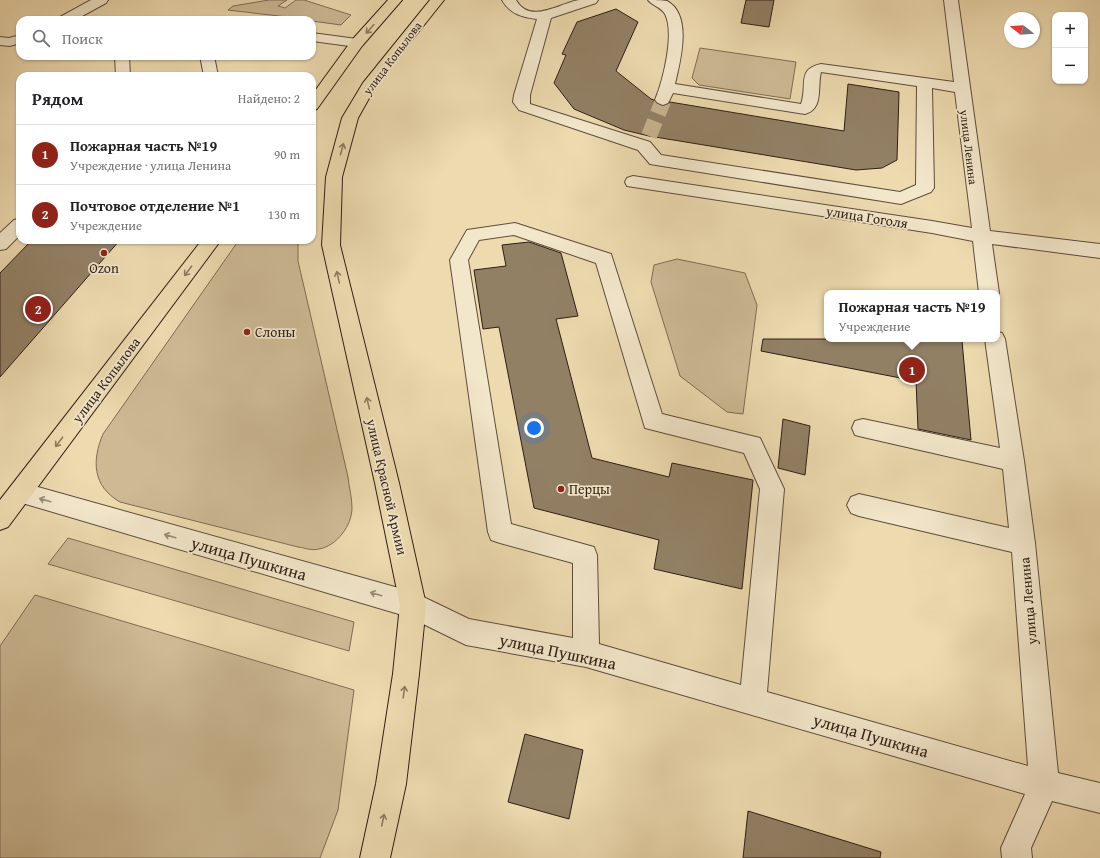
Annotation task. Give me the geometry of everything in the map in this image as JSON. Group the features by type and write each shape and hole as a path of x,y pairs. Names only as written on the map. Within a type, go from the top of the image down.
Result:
{"main road":[{"path":"316,100 357,43 396,0"},
{"name":"улица Копылова","path":"350,118 370,83 437,0"},
{"name":"улица Красной Армии","path":"350,118 334,176 331,245 413,605 406,674 391,784 375,858"},
{"name":"улица Копылова","path":"0,519 209,244"}],"street":[{"path":"72,16 101,0"},
{"path":"509,0 512,7 521,12 545,16 590,0"},
{"path":"655,0 667,8 676,26 677,38 665,94 805,109 810,104 814,72 816,69 821,68 962,88"},
{"name":"улица Ленина","path":"951,0 988,290"},
{"path":"545,16 522,95 521,102 524,107 647,141 656,160 901,198 925,188 924,82"},
{"path":"316,38 357,43"},
{"path":"122,60 123,72"},
{"path":"208,60 210,72"},
{"name":"улица Гоголя","path":"633,182 932,227 980,236 1100,251"},
{"path":"0,244 16,228"},
{"path":"586,654 585,555 500,532 459,260 473,234 515,229 604,259 653,421 752,445 772,489 753,701"},
{"name":"улица Ленина","path":"995,342 1013,461 1023,544 1044,785 1016,848 1017,858"},
{"path":"863,428 1013,461"},
{"name":"улица Пушкина","path":"20,493 413,605 466,632 586,654 1044,785 1100,798"},
{"path":"859,505 1023,544"}],"shaded area":[{"path":"269,0 287,0 278,6 285,8 296,0 304,0 351,15 341,25 316,22 316,16 278,16 228,10 233,6"},
{"path":"700,48 796,62 790,99 699,85 692,78"},
{"path":"236,244 298,244 298,261 348,477 352,504 351,515 346,528 332,544 316,550 311,550 120,502 111,496 104,488 99,480 97,472 97,453 103,434"},
{"path":"677,259 745,273 757,305 743,414 727,412 680,376 651,282 654,265"},
{"path":"68,538 354,622 349,651 48,564"},
{"path":"35,595 354,690 338,810 320,858 0,858 0,646"}],"building":[{"path":"746,0 774,0 769,27 741,23"},
{"path":"616,9 638,22 616,71 654,100 657,104 664,106 670,102 844,131 848,84 899,92 897,160 882,168 856,170 649,136 624,130 574,109 554,83 566,55 562,54 577,22"},
{"path":"529,242 561,253 578,316 556,319 592,458 669,477 672,463 753,480 742,589 654,569 659,540 534,508 499,327 483,329 474,270 506,266 502,245"},
{"path":"28,244 116,244 0,377 0,273"},
{"path":"763,339 824,339 824,342 962,342 971,440 918,429 916,381 761,351"},
{"path":"783,419 810,426 805,475 778,468"},
{"path":"525,734 583,750 569,819 508,802"},
{"path":"748,811 881,852 880,858 743,858"}],"tunnel":[{"path":"649,136 663,101"}],"place":[{"name":"Ozon","path":"104,253"},
{"name":"Почтовое отделение №1","path":"38,309"},
{"name":"Слоны","path":"247,332"},
{"name":"Пожарная часть №19","path":"912,370"},
{"name":"Перцы","path":"561,489"}]}
